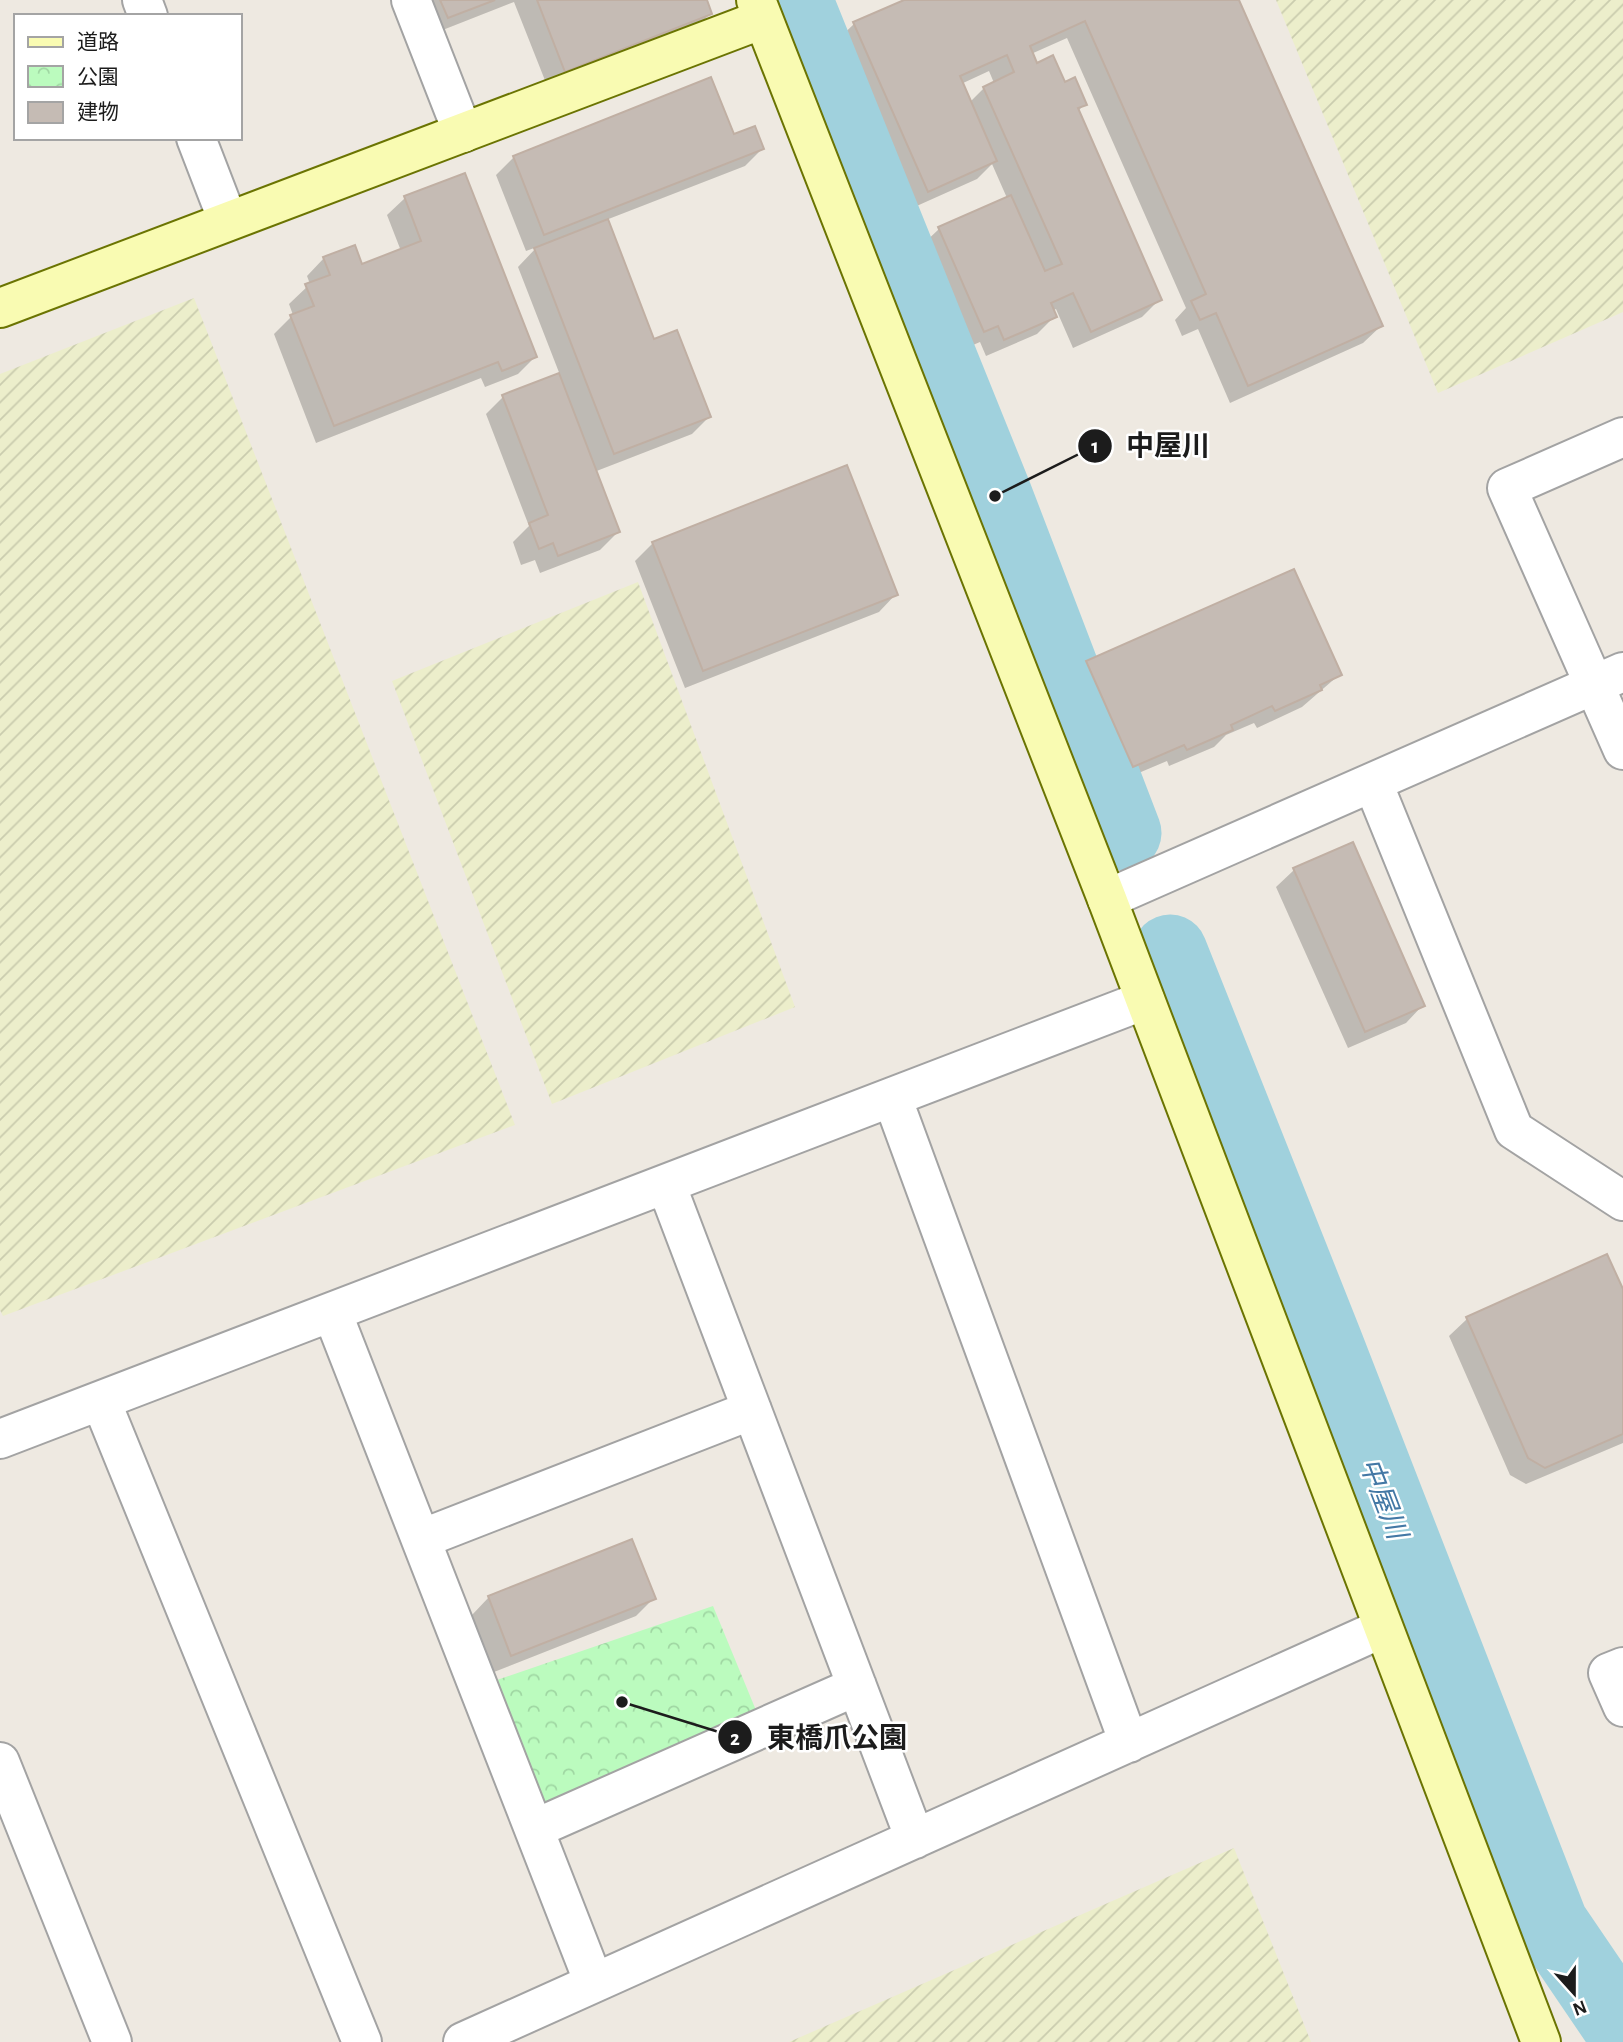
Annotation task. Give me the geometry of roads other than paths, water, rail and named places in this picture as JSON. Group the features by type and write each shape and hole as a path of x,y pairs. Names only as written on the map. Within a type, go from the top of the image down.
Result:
{"street":[{"path":"411,0 463,133"},
{"path":"0,308 463,133 759,9 1107,900 1541,2042"},
{"path":"197,140 228,221"},
{"path":"1623,437 1507,488 1609,678 1623,750"},
{"path":"1107,900 1609,678"},
{"path":"1373,783 1514,1130 1623,1201"},
{"path":"0,1440 1145,1000"},
{"path":"892,1097 1129,1743"},
{"path":"666,1184 915,1839"},
{"path":"332,1312 594,1983"},
{"path":"101,1401 362,2042"},
{"path":"421,1539 752,1410"},
{"path":"463,2042 1383,1628"},
{"path":"1623,1667 1608,1673 1623,1707"},
{"path":"534,1829 857,1686"},
{"path":"0,1762 112,2042"}],"waterway":[{"name":"中屋川","path":"795,0 995,496 1124,833"},
{"name":"中屋川","path":"1170,952 1551,1924 1623,2030"}],"place":[{"name":"中屋川","path":"995,496"},
{"name":"東橋爪公園","path":"622,1702"}]}
